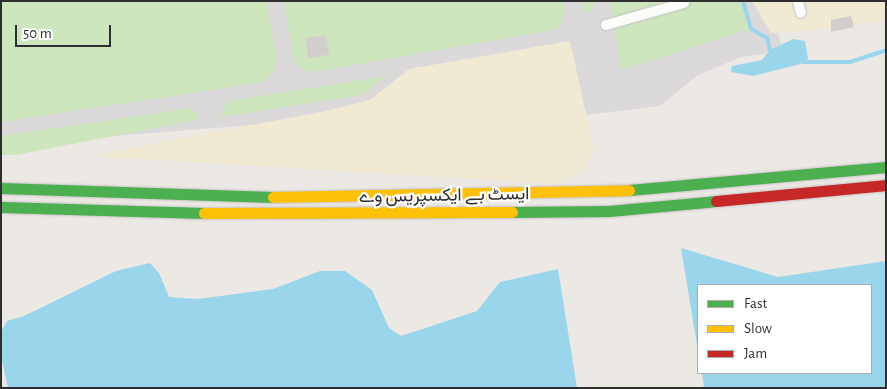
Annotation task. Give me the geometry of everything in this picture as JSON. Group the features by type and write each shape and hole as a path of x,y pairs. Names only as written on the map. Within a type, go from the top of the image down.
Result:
{"main road":[{"name":"ایسٹ بے ایکسپریس وے","path":"1,188 276,197 596,192 886,166"},
{"name":"ایسٹ بے ایکسپریس وے","path":"1,207 275,215 609,211 886,185"}],"street":[{"path":"798,1 801,13"},
{"path":"606,25 684,3"}],"shaded area":[{"path":"1,1 770,1 783,51 741,57 698,75 660,106 522,123 292,122 1,145"}],"green space":[{"path":"590,0 593,1 593,11 586,12 583,11 582,4 583,1"},
{"path":"1,1 266,1 276,54 275,68 264,82 1,122"},
{"path":"284,1 563,1 564,15 558,29 314,72 303,70 294,61"},
{"path":"610,1 743,1 751,29 621,70"},
{"path":"387,76 362,95 220,117 228,101"},
{"path":"191,108 200,116 196,120 16,155 1,155 1,136"}],"sand":[{"path":"752,1 886,1 886,20 807,31 771,33"},
{"path":"570,41 594,150 581,173 558,184 90,156 326,111 370,100 409,69"}],"water":[{"path":"793,39 805,41 808,59 800,64 753,76 731,72 732,66 762,60 770,50"},
{"path":"681,248 778,277 886,261 886,388 704,388 702,374 872,374 872,284 697,284 697,345"},
{"path":"150,263 159,273 169,297 198,299 273,289 320,271 345,271 372,290 389,328 401,336 477,311 500,282 558,269 577,388 8,388 1,356 1,332 7,321 24,316 116,271"}],"building":[{"path":"851,16 854,27 831,32 831,20"},
{"path":"326,35 329,55 308,58 305,38"}],"waterway":[{"path":"743,1 751,29 767,38 770,50"},
{"path":"803,62 850,62 886,50"}],"traffic: fast":[{"path":"629,190 886,167"},
{"path":"1,188 273,197"},
{"path":"512,212 609,211 716,201"},
{"path":"1,207 204,213"}],"traffic: slow":[{"path":"273,197 629,190"},
{"path":"204,213 512,212"}],"traffic: jam":[{"path":"716,201 886,185"}]}
